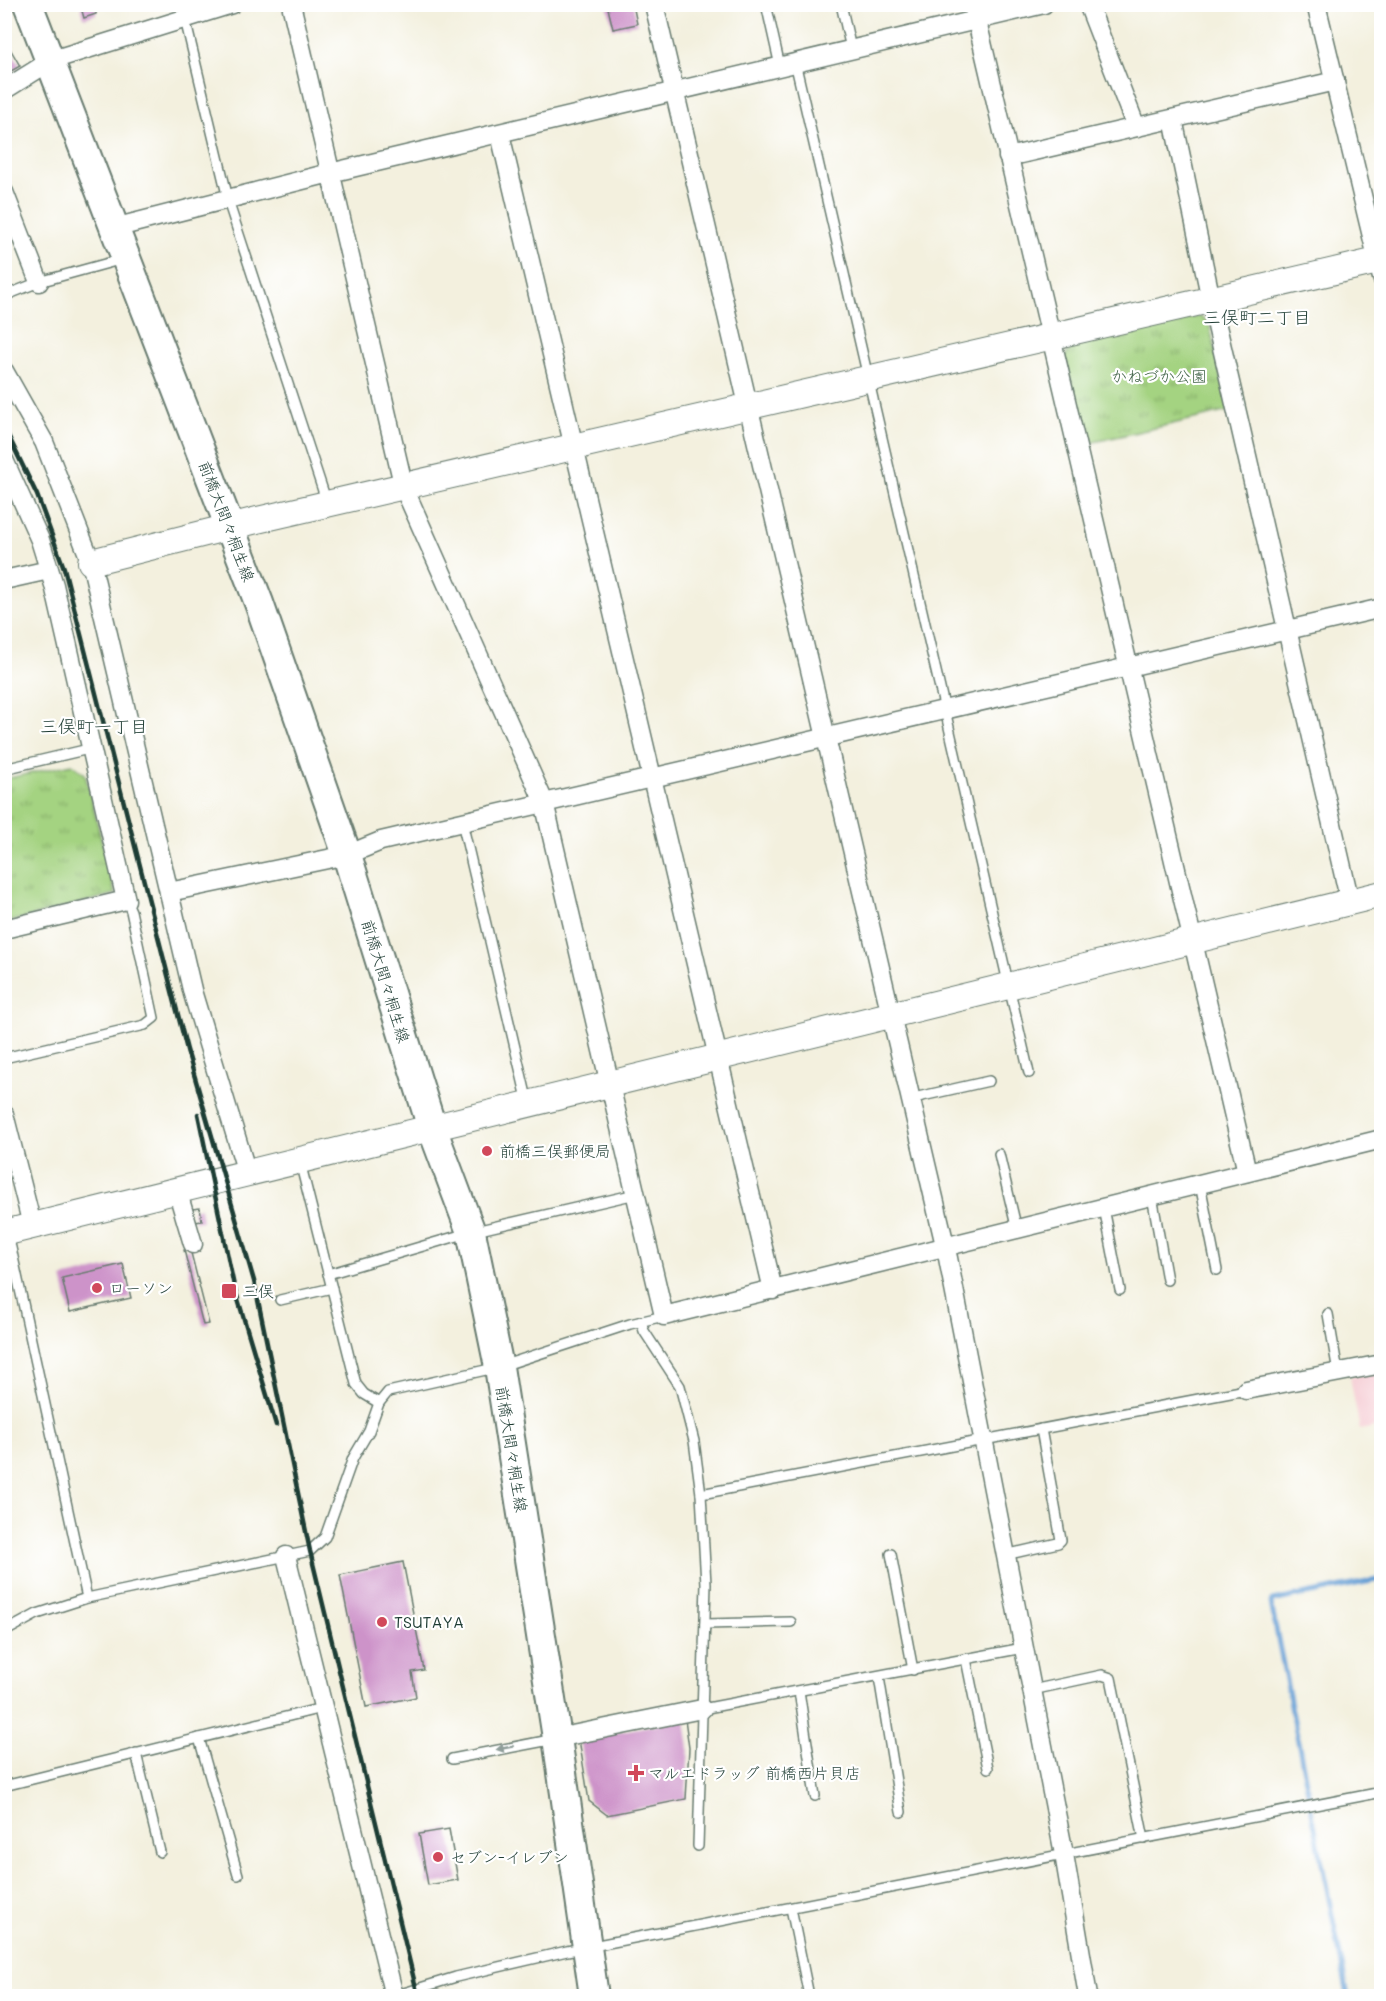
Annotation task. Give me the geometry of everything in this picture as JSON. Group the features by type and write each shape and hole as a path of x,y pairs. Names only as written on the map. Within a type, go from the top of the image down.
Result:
{"main road":[{"name":"前橋大間々桐生線","path":"28,4 52,60 114,228 259,603 347,855 432,1128 471,1232 499,1367 557,1738 594,1996"}],"street":[{"path":"4,90 52,60 232,4"},
{"path":"291,4 404,488 544,802 664,1316 1382,1139"},
{"path":"654,4 945,1248 1064,1854 1088,1996"},
{"path":"114,228 330,173 851,49 975,12 1044,4"},
{"path":"1088,4 1136,127"},
{"path":"91,562 868,378 1211,300 1380,266 1316,4"},
{"path":"975,12 1247,1172"},
{"path":"1008,157 1335,81"},
{"path":"1173,119 1211,300 1350,902"},
{"path":"500,134 576,447 773,1290"},
{"path":"4,192 39,282"},
{"path":"4,372 44,442 91,562 193,994 247,1173"},
{"path":"4,460 29,515 49,570 93,748 126,900 4,928"},
{"path":"4,580 49,570"},
{"path":"169,892 347,855 371,844 544,802 1382,608"},
{"path":"6,1232 1382,894"},
{"path":"4,1114 32,1225"},
{"path":"180,1200 193,1244"},
{"path":"1246,1390 1382,1364"},
{"path":"286,1556 393,1996"},
{"path":"557,1738 702,1709"}],"lane":[{"path":"766,4 788,64 868,378 1029,1073"},
{"path":"841,4 851,49"},
{"path":"185,19 229,199 327,505"},
{"path":"4,296 39,282 126,259"},
{"path":"4,770 93,748"},
{"path":"462,822 528,1103"},
{"path":"4,1058 145,1025 154,1018 134,922 126,900"},
{"path":"909,1099 989,1081"},
{"path":"999,1154 1017,1230"},
{"path":"300,1160 356,1384 364,1394 379,1403"},
{"path":"1200,1184 1217,1269"},
{"path":"328,1274 471,1232 636,1194"},
{"path":"1152,1196 1167,1280"},
{"path":"1104,1208 1120,1290"},
{"path":"6,1232 87,1598"},
{"path":"280,1300 332,1288"},
{"path":"1328,1314 1338,1372"},
{"path":"4,1632 37,1614 87,1598 310,1551 326,1537 353,1458 369,1431 382,1396 395,1388 499,1367 641,1321 664,1316"},
{"path":"641,1321 644,1331 682,1393 694,1441 701,1494 705,1624 698,1846"},
{"path":"701,1494 1246,1390"},
{"path":"1005,1555 1058,1543 1061,1540 1041,1429"},
{"path":"891,1554 913,1670"},
{"path":"705,1624 791,1622"},
{"path":"702,1709 1023,1648"},
{"path":"966,1659 988,1768"},
{"path":"1032,1690 1102,1675 1111,1678 1144,1839"},
{"path":"879,1677 901,1812"},
{"path":"799,1691 815,1796"},
{"path":"4,1786 322,1708"},
{"path":"199,1738 238,1875"},
{"path":"452,1759 557,1738"},
{"path":"136,1753 160,1851"},
{"path":"393,1996 489,1968 1382,1792"},
{"path":"791,1908 809,1996"}],"shaded area":[{"path":"1381,1371 1381,1426 1360,1430 1350,1377"}],"green space":[{"name":"かねづか公園","path":"1199,316 1209,323 1229,411 1085,444 1065,356 1072,345"},
{"path":"72,764 85,774 115,894 5,923 4,779"}],"building":[{"path":"80,4 97,4 96,14 84,18"},
{"path":"607,4 633,4 637,24 613,29"},
{"path":"4,38 20,66 4,75"},
{"path":"200,1208 202,1221 195,1222 193,1209"},
{"path":"190,1249 209,1324 203,1325 184,1250"},
{"name":"ローソン","path":"123,1264 131,1298 70,1312 62,1278"},
{"name":"TSUTAYA","path":"403,1562 424,1670 412,1672 416,1697 366,1707 340,1575"},
{"name":"マルエドラッグ 前橋西片貝店","path":"685,1719 689,1748 686,1799 607,1815 589,1801 579,1739"},
{"name":"セブン-イレブン","path":"449,1829 458,1880 428,1885 419,1834"}],"waterway":[{"path":"1348,1996 1271,1603 1382,1579"}],"railway":[{"path":"4,427 37,495 64,568 187,1050 254,1281 310,1551 418,1996"},
{"path":"198,1114 234,1286 276,1425"}],"place":[{"name":"前橋三俣郵便局","path":"487,1151"},
{"name":"ローソン","path":"97,1288"},
{"name":"三俣","path":"229,1291"},
{"name":"TSUTAYA","path":"382,1622"},
{"name":"マルエドラッグ 前橋西片貝店","path":"636,1773"},
{"name":"セブン-イレブン","path":"438,1857"}],"district":[{"name":"三俣町二丁目","path":"1257,318"},
{"name":"三俣町一丁目","path":"94,727"}]}
